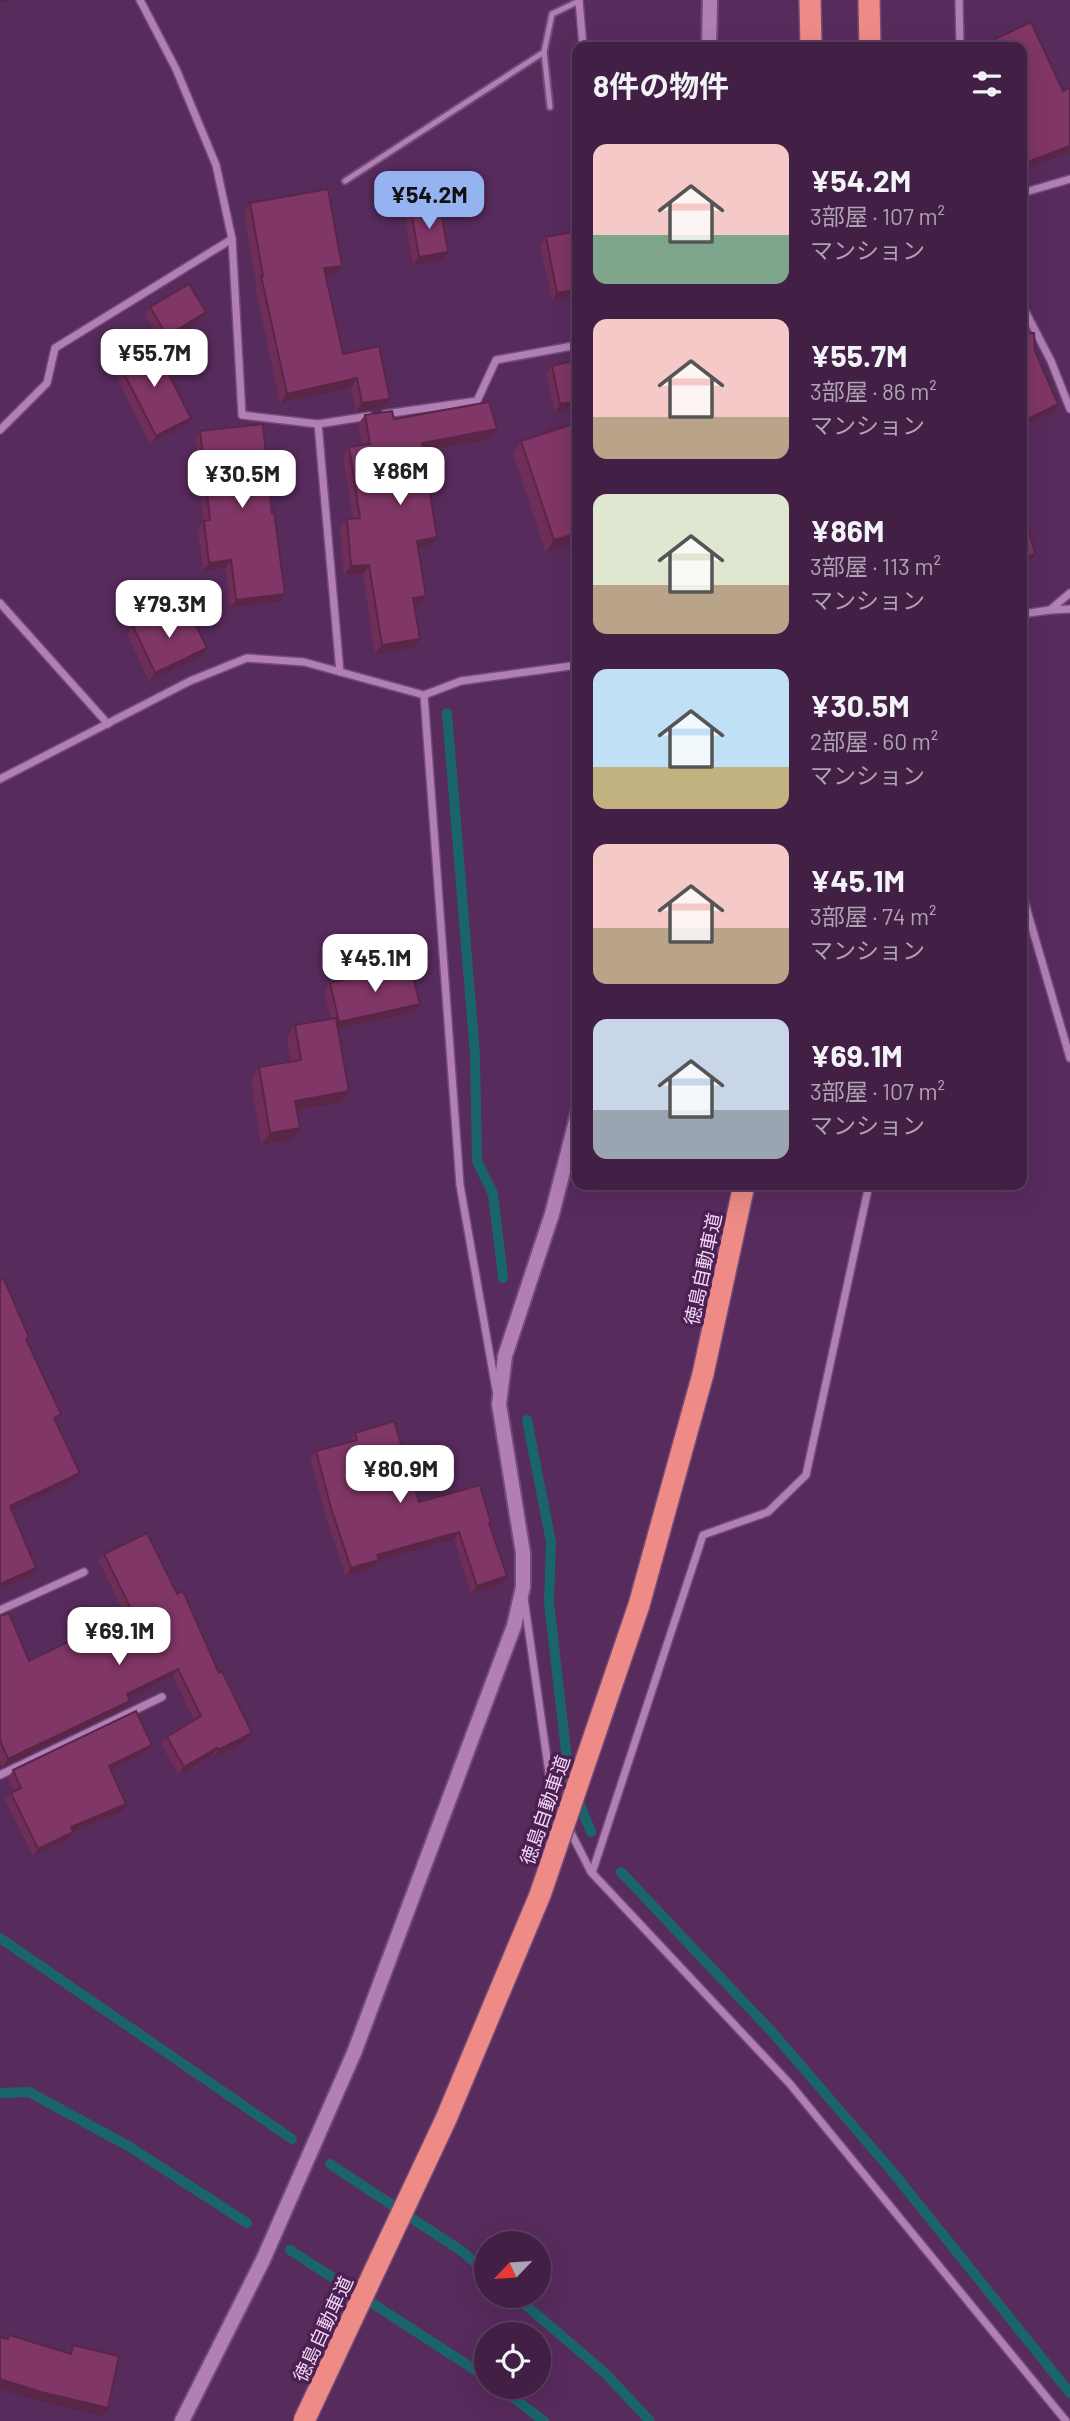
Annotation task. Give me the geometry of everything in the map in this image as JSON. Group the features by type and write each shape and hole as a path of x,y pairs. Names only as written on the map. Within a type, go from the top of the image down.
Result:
{"highway":[{"path":"810,0 811,42"},
{"path":"869,0 870,42"},
{"name":"徳島自動車道","path":"304,2421 446,2119 540,1895 639,1605 703,1374 743,1190"}],"street":[{"path":"140,0 176,69 216,164 232,239 242,415 318,424 477,401 496,360 572,346"},
{"path":"579,0 583,42"},
{"path":"709,42 710,0"},
{"path":"959,0 960,42"},
{"path":"1027,192 1070,179"},
{"path":"0,430 47,383 55,348 232,239"},
{"path":"1027,315 1051,361 1070,410"},
{"path":"318,424 340,672"},
{"path":"1050,610 1070,593"},
{"path":"0,603 108,724"},
{"path":"1027,613 1070,609"},
{"path":"0,779 190,681 247,658 304,662 424,695 461,681 572,667"},
{"path":"424,695 460,1185 523,1553 523,1587 552,1794 592,1873 790,2084 1066,2421"},
{"path":"1027,910 1070,1058"},
{"path":"499,1404 505,1356 552,1214 572,1136"},
{"path":"592,1873 703,1535 768,1512 806,1475 868,1190"},
{"path":"0,1610 84,1572"},
{"path":"182,2421 263,2260 354,2053 514,1626 523,1587"},
{"path":"0,1775 162,1697"}],"lane":[{"path":"550,107 544,52 552,13 579,0"},
{"path":"345,181 544,52"}],"building":[{"path":"1031,22 1063,91 1070,88 1070,146 1027,162 1027,42 989,42"},
{"path":"328,189 342,266 324,268 343,354 379,346 390,399 362,403 357,378 287,394 261,276 250,203"},
{"path":"440,206 448,252 419,257 411,211"},
{"path":"572,232 572,290 557,293 546,237"},
{"path":"189,284 206,312 167,336 150,307"},
{"path":"1027,333 1034,333 1035,351 1058,404 1027,420"},
{"path":"152,342 191,418 156,436 117,360"},
{"path":"572,361 572,402 560,404 552,366"},
{"path":"489,402 497,429 422,443 437,537 417,541 426,596 413,598 420,639 382,645 369,565 351,566 347,519 360,518 349,447 370,444 365,415 392,411 394,419"},
{"path":"263,424 272,513 274,512 285,594 236,600 231,560 209,563 204,521 210,520 200,431"},
{"path":"570,425 572,535 554,540 521,441"},
{"path":"1027,524 1035,554 1027,556"},
{"path":"164,612 169,623 190,613 207,648 155,673 133,626"},
{"path":"410,965 420,1004 339,1022 330,983"},
{"path":"336,1018 349,1091 295,1101 300,1128 270,1133 259,1067 301,1060 295,1025"},
{"path":"4,1279 29,1337 26,1339 61,1414 54,1418 80,1473 10,1506 36,1568 0,1584 0,1280"},
{"path":"394,1421 419,1502 480,1485 489,1523 507,1576 477,1586 459,1532 377,1555 379,1560 351,1568 316,1451 357,1440 355,1433"},
{"path":"147,1533 177,1594 183,1591 219,1673 222,1671 252,1733 218,1750 217,1748 184,1767 167,1737 201,1716 178,1669 127,1694 130,1701 8,1759 0,1740 0,1616 9,1613 29,1661 132,1611 104,1554"},
{"path":"136,1711 152,1745 109,1766 126,1804 71,1827 73,1832 38,1849 11,1793 21,1788 13,1770"},
{"path":"9,2335 71,2354 73,2345 119,2356 108,2408 0,2379 0,2337 8,2339"}],"waterway":[{"path":"447,713 475,1055 477,1161 493,1194 503,1278"},
{"path":"527,1420 551,1542 549,1602 569,1778 591,1832"},
{"path":"621,1872 773,2033 891,2170 1070,2393"},
{"path":"0,1938 292,2139"},
{"path":"0,2093 29,2092 130,2147 247,2223"},
{"path":"330,2164 474,2262"},
{"path":"290,2250 474,2369"},
{"path":"529,2308 604,2372 650,2421"},
{"path":"515,2399 544,2421"}]}
